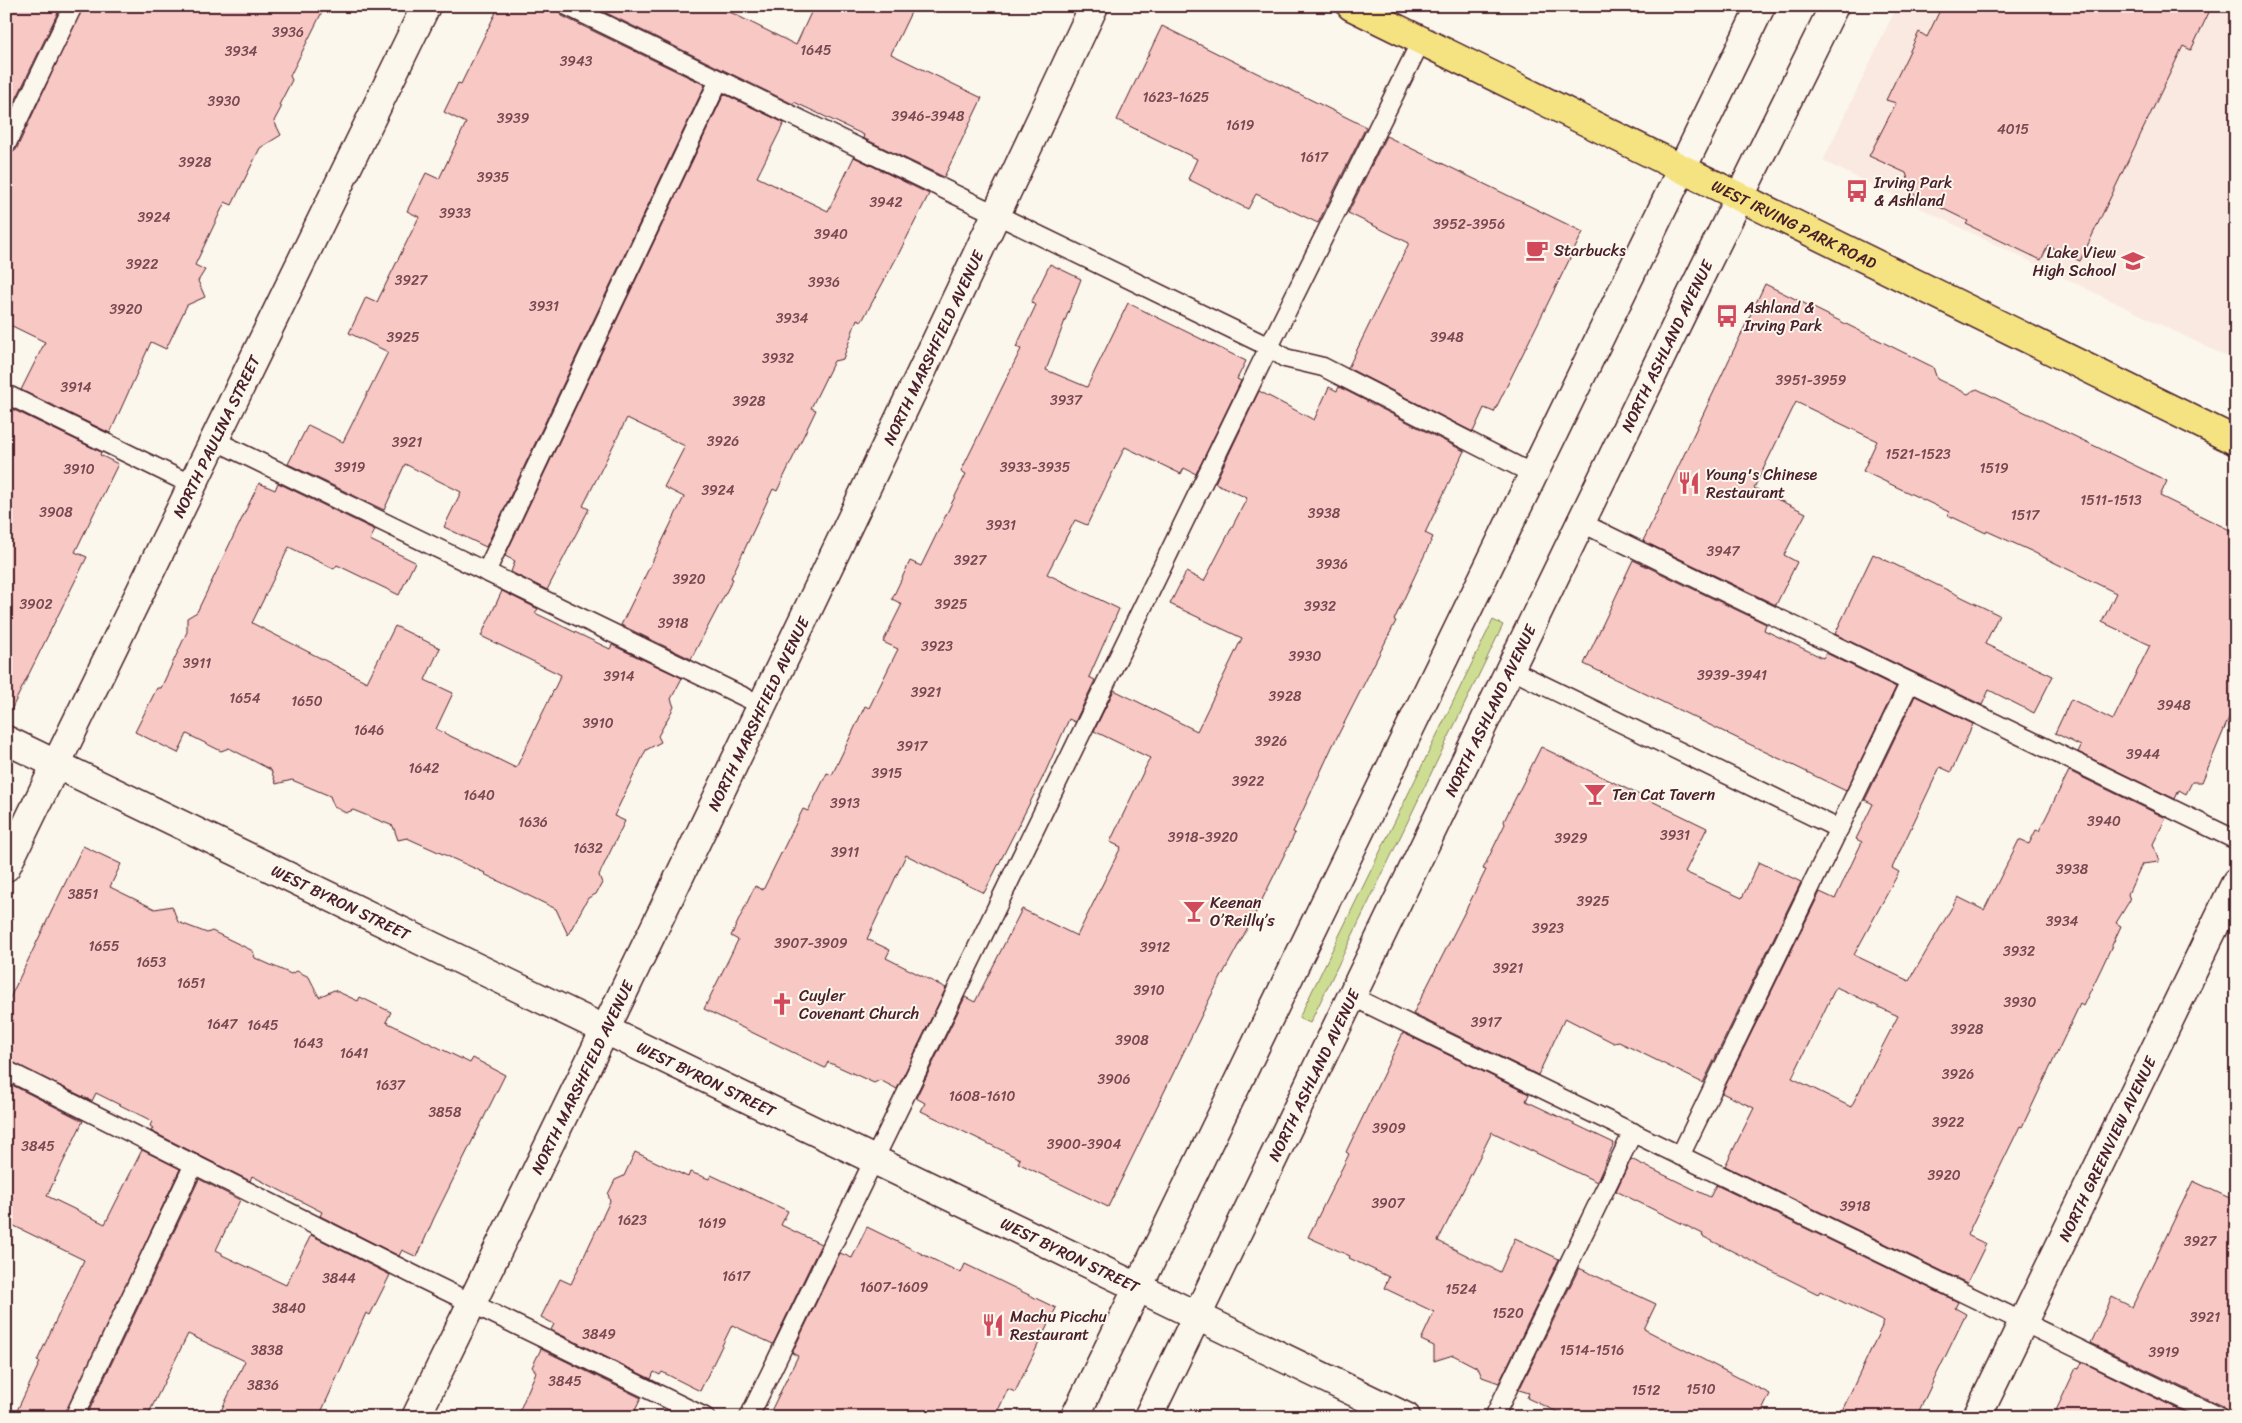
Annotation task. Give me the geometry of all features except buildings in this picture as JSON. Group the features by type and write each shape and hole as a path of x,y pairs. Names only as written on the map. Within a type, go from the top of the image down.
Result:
{"main road":[{"name":"WEST IRVING PARK ROAD","path":"1351,6 2236,441"}],"street":[{"name":"NORTH PAULINA STREET","path":"6,867 426,6"},
{"name":"NORTH MARSHFIELD AVENUE","path":"416,1417 606,1030 1094,6"},
{"path":"1075,1417 1761,6"},
{"name":"NORTH ASHLAND AVENUE","path":"1148,1417 1739,197 1834,6"},
{"name":"WEST BYRON STREET","path":"6,740 1406,1417"},
{"name":"NORTH GREENVIEW AVENUE","path":"1977,1417 2236,882"}],"lane":[{"path":"6,145 73,6"},
{"path":"567,6 1269,347 1285,358 1323,367 1533,474"},
{"path":"749,1417 1269,347 1421,41"},
{"path":"486,572 719,80"},
{"path":"6,394 192,485"},
{"path":"214,440 761,705"},
{"path":"1582,523 2236,840"},
{"path":"1510,669 1839,829"},
{"path":"1680,1156 1910,682"},
{"path":"1351,996 2219,1417"},
{"path":"6,1070 705,1417"},
{"path":"1494,1417 1632,1132"},
{"path":"74,1417 194,1164"}],"shaded area":[{"name":"Lake View High School","path":"1897,6 2236,6 2236,361 1823,161"}],"green space":[{"path":"1493,620 1503,625 1310,1023 1299,1018"}],"place":[{"name":"Irving Park & Ashland","path":"1857,191"},
{"name":"Starbucks","path":"1537,250"},
{"name":"Lake View High School","path":"2133,261"},
{"name":"Ashland & Irving Park","path":"1727,316"},
{"name":"Young's Chinese Restaurant","path":"1689,483"},
{"name":"Ten Cat Tavern","path":"1595,794"},
{"name":"Keenan O’Reilly’s","path":"1194,911"},
{"name":"Cuyler Covenant Church","path":"782,1004"},
{"name":"Machu Picchu Restaurant","path":"993,1325"}]}
